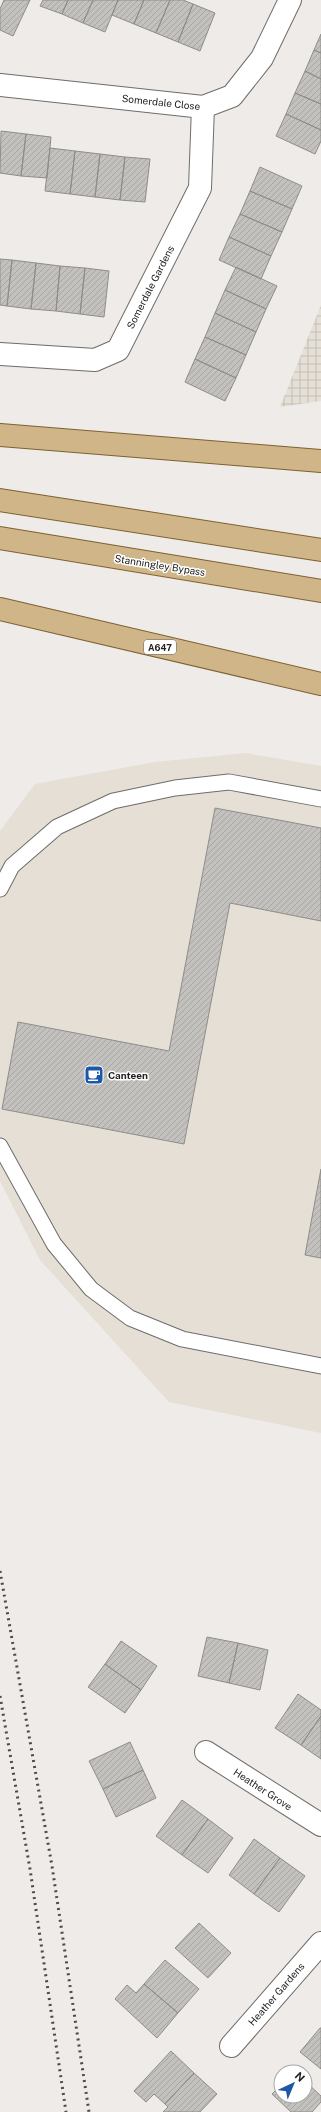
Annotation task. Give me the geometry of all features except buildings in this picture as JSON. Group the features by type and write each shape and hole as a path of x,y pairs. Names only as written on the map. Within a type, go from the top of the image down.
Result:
{"main road":[{"path":"0,434 321,461"},
{"path":"0,500 321,550"},
{"name":"Stanningley Bypass","path":"0,538 321,592"},
{"name":"A647","path":"0,609 321,684"}],"street":[{"name":"Somerdale Close","path":"0,85 203,107 232,96 262,58 290,0"},
{"name":"Somerdale Gardens","path":"0,354 95,360 118,350 200,188 203,107"},
{"name":"Heather Grove","path":"206,1752 321,1825"},
{"name":"Heather Gardens","path":"231,2046 321,1943"}],"lane":[{"path":"0,889 12,866 57,827 113,801 174,788 229,782 321,799"},
{"path":"0,1146 54,1244 92,1289 130,1318 182,1339 321,1366"}],"shaded area":[{"path":"321,305 321,401 280,407"},
{"path":"246,753 321,766 321,1433 169,1402 40,1260 0,1181 0,831 35,784 155,762"}],"railway":[{"path":"0,1571 52,1866 89,2112"},
{"path":"0,1696 30,1869 66,2112"}],"place":[{"name":"Canteen","path":"94,1075"}]}
